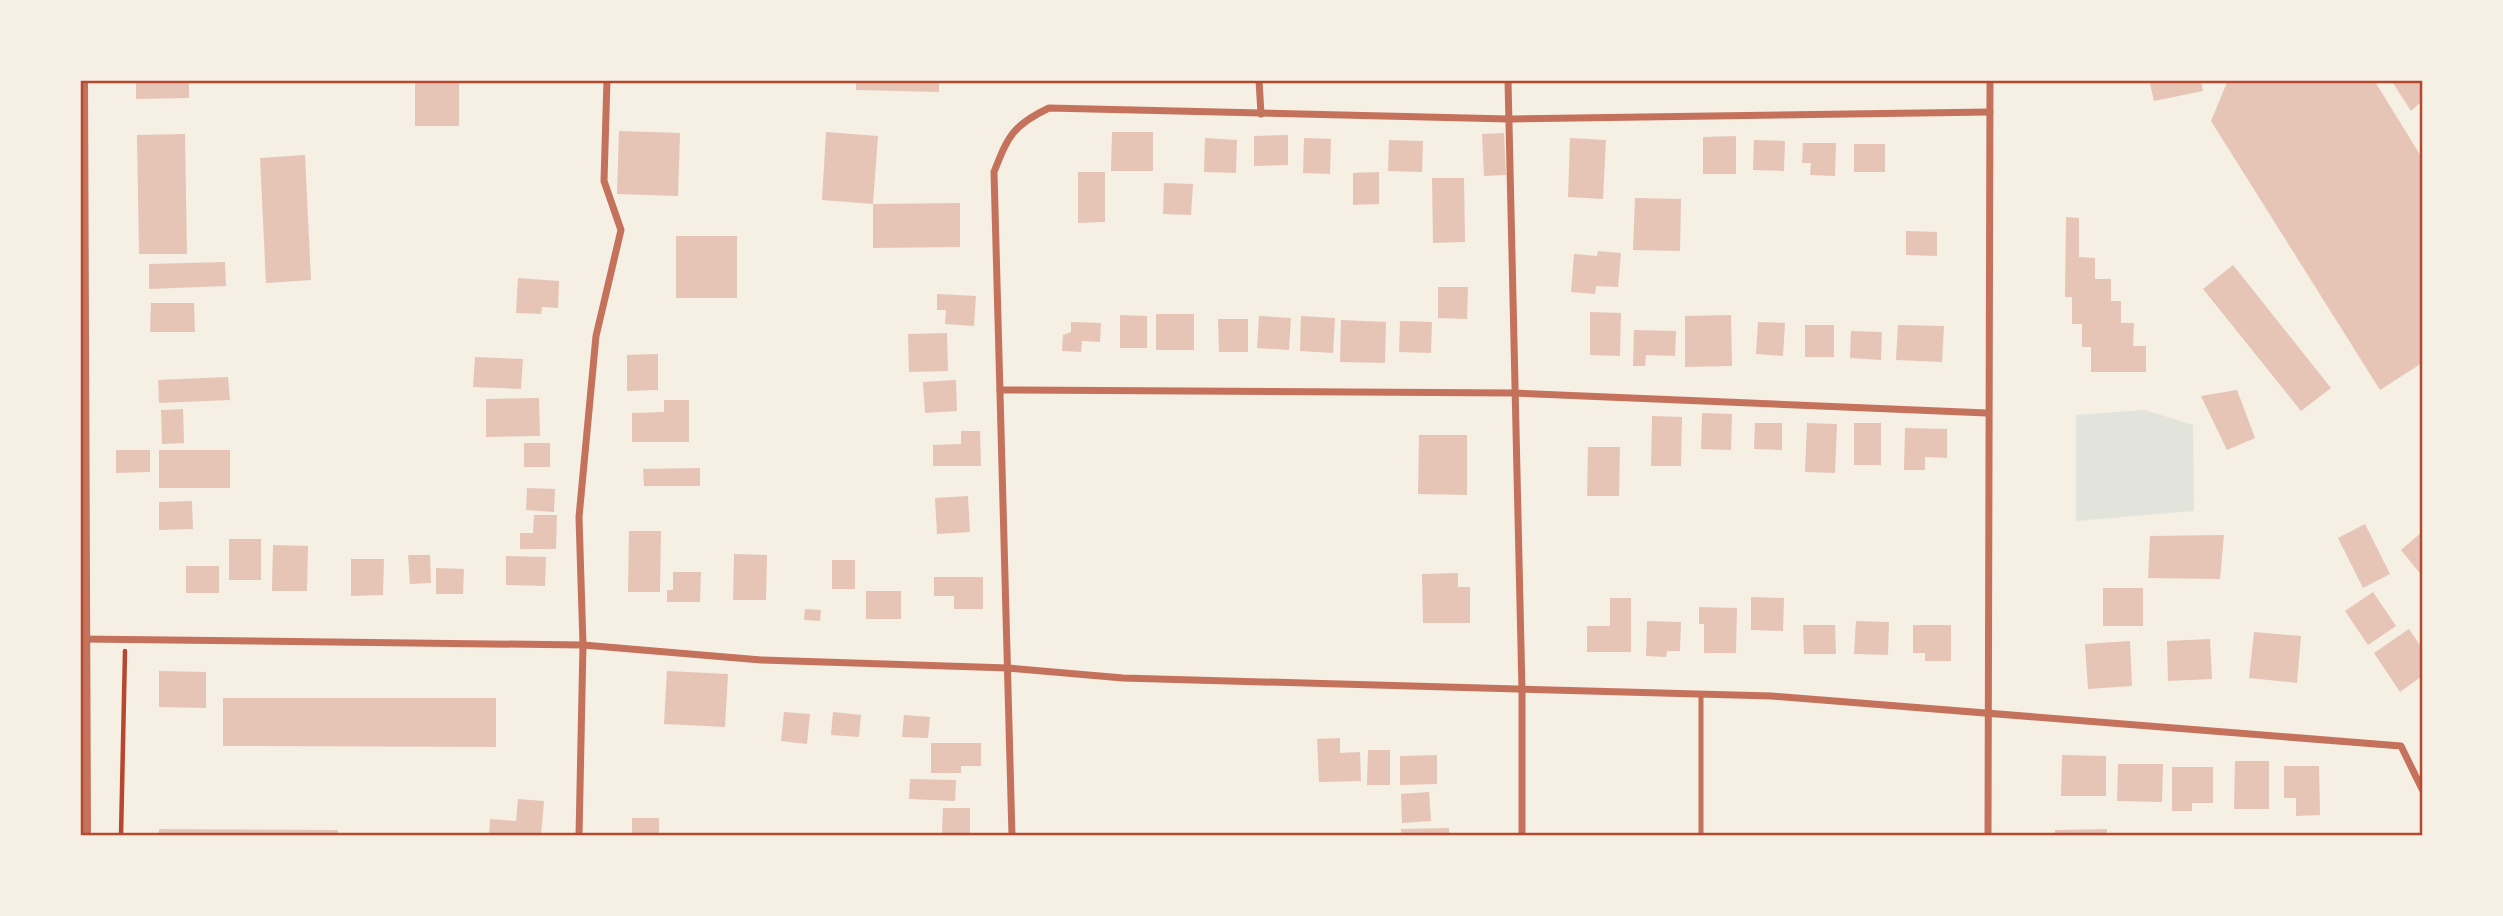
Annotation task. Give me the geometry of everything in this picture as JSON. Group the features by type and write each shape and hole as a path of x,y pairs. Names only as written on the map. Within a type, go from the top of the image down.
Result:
{"street":[{"path":"82,80 82,639 85,835"},
{"path":"579,835 583,645 579,517 596,336 621,230 604,181 607,80"},
{"path":"1259,80 1261,114"},
{"path":"1508,80 1513,393 1522,691 1522,835"},
{"path":"1988,835 1987,413 1990,80"},
{"path":"1012,835 994,172 1006,140 1025,119 1049,108 1507,120 1990,112"},
{"path":"1000,390 1513,393 1987,413"},
{"path":"82,639 583,645 761,660 1008,668 1123,678 1771,696 1989,711 2401,746 2423,789"}],"lane":[{"path":"1701,695 1701,835"}],"path":[{"path":"121,835 121,705 125,640"}],"shaded area":[{"path":"2145,410 2193,425 2194,511 2076,521 2076,415"}],"building":[{"path":"136,80 189,80 189,98 136,99"},
{"path":"415,80 459,80 459,126 415,126"},
{"path":"856,80 939,80 939,92 856,90"},
{"path":"2149,80 2201,80 2203,91 2154,101"},
{"path":"2228,80 2374,80 2422,158 2422,363 2380,390 2211,121"},
{"path":"2391,80 2422,80 2422,101 2411,111"},
{"path":"619,131 680,133 678,196 617,194"},
{"path":"826,132 878,136 873,204 822,200"},
{"path":"1112,132 1153,132 1153,171 1111,171"},
{"path":"1504,133 1506,175 1484,176 1482,134"},
{"path":"185,134 187,254 139,254 137,135"},
{"path":"1288,135 1288,165 1254,166 1254,136"},
{"path":"1736,136 1736,174 1703,174 1703,137"},
{"path":"1205,138 1237,140 1236,173 1204,172"},
{"path":"1304,138 1331,139 1330,174 1303,173"},
{"path":"1570,138 1606,140 1603,199 1568,197"},
{"path":"1389,140 1423,141 1422,172 1388,171"},
{"path":"1754,140 1785,141 1784,171 1753,170"},
{"path":"1803,143 1836,143 1835,176 1810,175 1811,163 1802,163"},
{"path":"1854,144 1885,144 1885,172 1854,172"},
{"path":"305,155 311,280 266,283 260,158"},
{"path":"1078,172 1105,172 1105,222 1078,223"},
{"path":"1379,172 1379,204 1353,205 1353,173"},
{"path":"1432,178 1464,178 1465,242 1433,243"},
{"path":"1164,183 1193,184 1191,215 1163,214"},
{"path":"1635,198 1681,199 1680,251 1633,250"},
{"path":"960,203 960,247 873,248 873,204"},
{"path":"2066,217 2079,218 2079,257 2095,258 2095,279 2111,279 2111,301 2121,301 2121,323 2134,323 2133,346 2146,346 2146,372 2091,372 2091,347 2082,347 2082,324 2072,324 2072,297 2065,297"},
{"path":"1906,231 1937,232 1937,256 1906,255"},
{"path":"676,236 737,236 737,298 676,298"},
{"path":"1598,251 1621,253 1618,287 1596,286 1595,294 1571,292 1574,254 1597,256"},
{"path":"225,262 226,286 149,289 149,264"},
{"path":"2233,265 2331,388 2301,411 2203,289"},
{"path":"518,278 559,281 558,308 542,307 541,314 516,313"},
{"path":"1438,287 1468,287 1467,319 1438,318"},
{"path":"937,294 976,296 974,326 945,324 946,310 937,310"},
{"path":"151,303 194,303 195,332 150,332"},
{"path":"1590,312 1621,313 1620,356 1590,355"},
{"path":"1156,314 1194,314 1194,350 1156,350"},
{"path":"1120,315 1147,316 1147,348 1120,348"},
{"path":"1731,315 1732,366 1685,367 1685,316"},
{"path":"1259,316 1291,318 1289,350 1257,348"},
{"path":"1301,316 1335,318 1333,353 1300,351"},
{"path":"1218,319 1248,319 1248,352 1219,352"},
{"path":"1341,320 1386,322 1385,363 1340,362"},
{"path":"1400,321 1432,322 1431,353 1399,352"},
{"path":"1071,322 1101,323 1100,342 1082,341 1081,352 1062,351 1063,335 1071,332"},
{"path":"1758,322 1785,323 1783,356 1756,354"},
{"path":"1805,325 1834,325 1834,357 1805,357"},
{"path":"1898,325 1944,326 1942,362 1896,360"},
{"path":"1634,330 1676,331 1675,356 1646,355 1645,366 1633,366"},
{"path":"1851,331 1882,332 1881,360 1850,358"},
{"path":"947,333 948,371 909,372 908,334"},
{"path":"658,354 658,390 627,391 627,355"},
{"path":"475,357 523,359 521,389 473,387"},
{"path":"228,377 230,400 159,403 158,380"},
{"path":"956,380 957,411 925,413 923,382"},
{"path":"2237,390 2255,438 2227,450 2201,396"},
{"path":"539,398 540,436 486,437 486,399"},
{"path":"664,400 689,400 689,442 632,442 632,413 664,412"},
{"path":"183,409 184,443 162,444 161,410"},
{"path":"1702,413 1732,414 1731,450 1701,449"},
{"path":"1652,416 1682,417 1681,466 1651,466"},
{"path":"1755,423 1782,423 1782,450 1754,449"},
{"path":"1807,423 1837,424 1835,473 1805,472"},
{"path":"1854,423 1881,423 1881,465 1854,465"},
{"path":"1905,428 1947,429 1947,458 1925,457 1925,470 1904,470"},
{"path":"961,431 980,431 981,466 933,466 933,445 961,444"},
{"path":"1419,435 1467,435 1467,495 1418,494"},
{"path":"524,443 550,443 550,467 524,467"},
{"path":"1588,447 1620,447 1619,496 1587,496"},
{"path":"116,450 150,450 150,472 116,473"},
{"path":"159,450 230,450 230,488 159,488"},
{"path":"700,468 700,486 644,486 643,469"},
{"path":"527,488 555,489 554,512 526,510"},
{"path":"968,496 970,532 937,534 935,498"},
{"path":"192,501 193,529 159,530 159,502"},
{"path":"534,515 557,515 556,549 520,549 520,533 533,533"},
{"path":"2365,524 2390,574 2363,588 2338,538"},
{"path":"629,531 661,531 660,592 628,592"},
{"path":"2422,532 2422,576 2401,550"},
{"path":"2224,535 2220,579 2148,578 2150,536"},
{"path":"229,539 261,539 261,580 229,580"},
{"path":"273,545 308,546 307,591 272,591"},
{"path":"734,554 767,555 766,600 733,600"},
{"path":"408,555 430,555 431,583 410,584"},
{"path":"506,556 546,557 545,586 506,585"},
{"path":"351,559 384,559 383,595 351,596"},
{"path":"832,560 855,560 855,589 832,589"},
{"path":"186,566 219,566 219,593 186,593"},
{"path":"436,568 464,569 463,594 436,594"},
{"path":"673,572 701,572 700,602 667,602 667,590 673,590"},
{"path":"1458,573 1458,587 1470,587 1470,623 1423,623 1422,574"},
{"path":"934,577 983,577 983,609 954,609 954,596 934,596"},
{"path":"2103,588 2143,588 2143,626 2103,626"},
{"path":"866,591 901,591 901,619 866,619"},
{"path":"2373,592 2396,626 2368,645 2345,611"},
{"path":"1751,597 1784,598 1783,631 1751,630"},
{"path":"1610,598 1631,598 1631,652 1587,652 1587,626 1610,626"},
{"path":"1699,607 1737,608 1736,653 1704,653 1704,624 1699,624"},
{"path":"805,609 821,610 820,621 804,620"},
{"path":"1647,621 1681,622 1680,651 1667,651 1666,657 1646,656"},
{"path":"1856,621 1889,622 1888,655 1854,654"},
{"path":"1803,625 1835,625 1836,654 1804,654"},
{"path":"1913,625 1951,625 1951,661 1925,661 1925,653 1913,653"},
{"path":"2409,629 2422,648 2422,676 2400,692 2374,653"},
{"path":"2254,632 2301,636 2297,683 2249,678"},
{"path":"2210,639 2212,679 2168,681 2167,641"},
{"path":"2130,641 2132,686 2088,689 2085,644"},
{"path":"159,671 206,672 206,708 159,707"},
{"path":"667,671 728,674 725,727 664,724"},
{"path":"223,698 496,698 496,747 223,746"},
{"path":"784,712 810,714 807,744 781,741"},
{"path":"833,712 861,715 859,737 831,735"},
{"path":"904,715 930,717 928,738 902,737"},
{"path":"1340,738 1340,753 1360,752 1361,781 1319,782 1317,739"},
{"path":"931,743 981,743 981,766 961,766 961,773 931,773"},
{"path":"1368,750 1390,750 1390,785 1367,785"},
{"path":"1437,755 1437,784 1400,785 1400,756"},
{"path":"2062,755 2106,756 2106,796 2061,796"},
{"path":"2235,761 2269,761 2269,809 2234,809"},
{"path":"2118,764 2163,764 2162,802 2117,801"},
{"path":"2284,766 2319,766 2320,815 2296,816 2296,798 2284,798"},
{"path":"2172,767 2213,767 2213,803 2192,803 2192,811 2172,811"},
{"path":"910,779 956,780 955,801 909,799"},
{"path":"1429,792 1431,821 1402,823 1401,794"},
{"path":"518,799 544,801 541,836 489,836 490,819 516,821"},
{"path":"943,808 970,808 970,834 942,833"},
{"path":"632,818 659,818 659,836 632,836"},
{"path":"1449,828 1449,836 1401,836 1401,829"},
{"path":"159,829 338,830 338,836 159,836"},
{"path":"2107,829 2107,836 2055,836 2055,830"}]}
